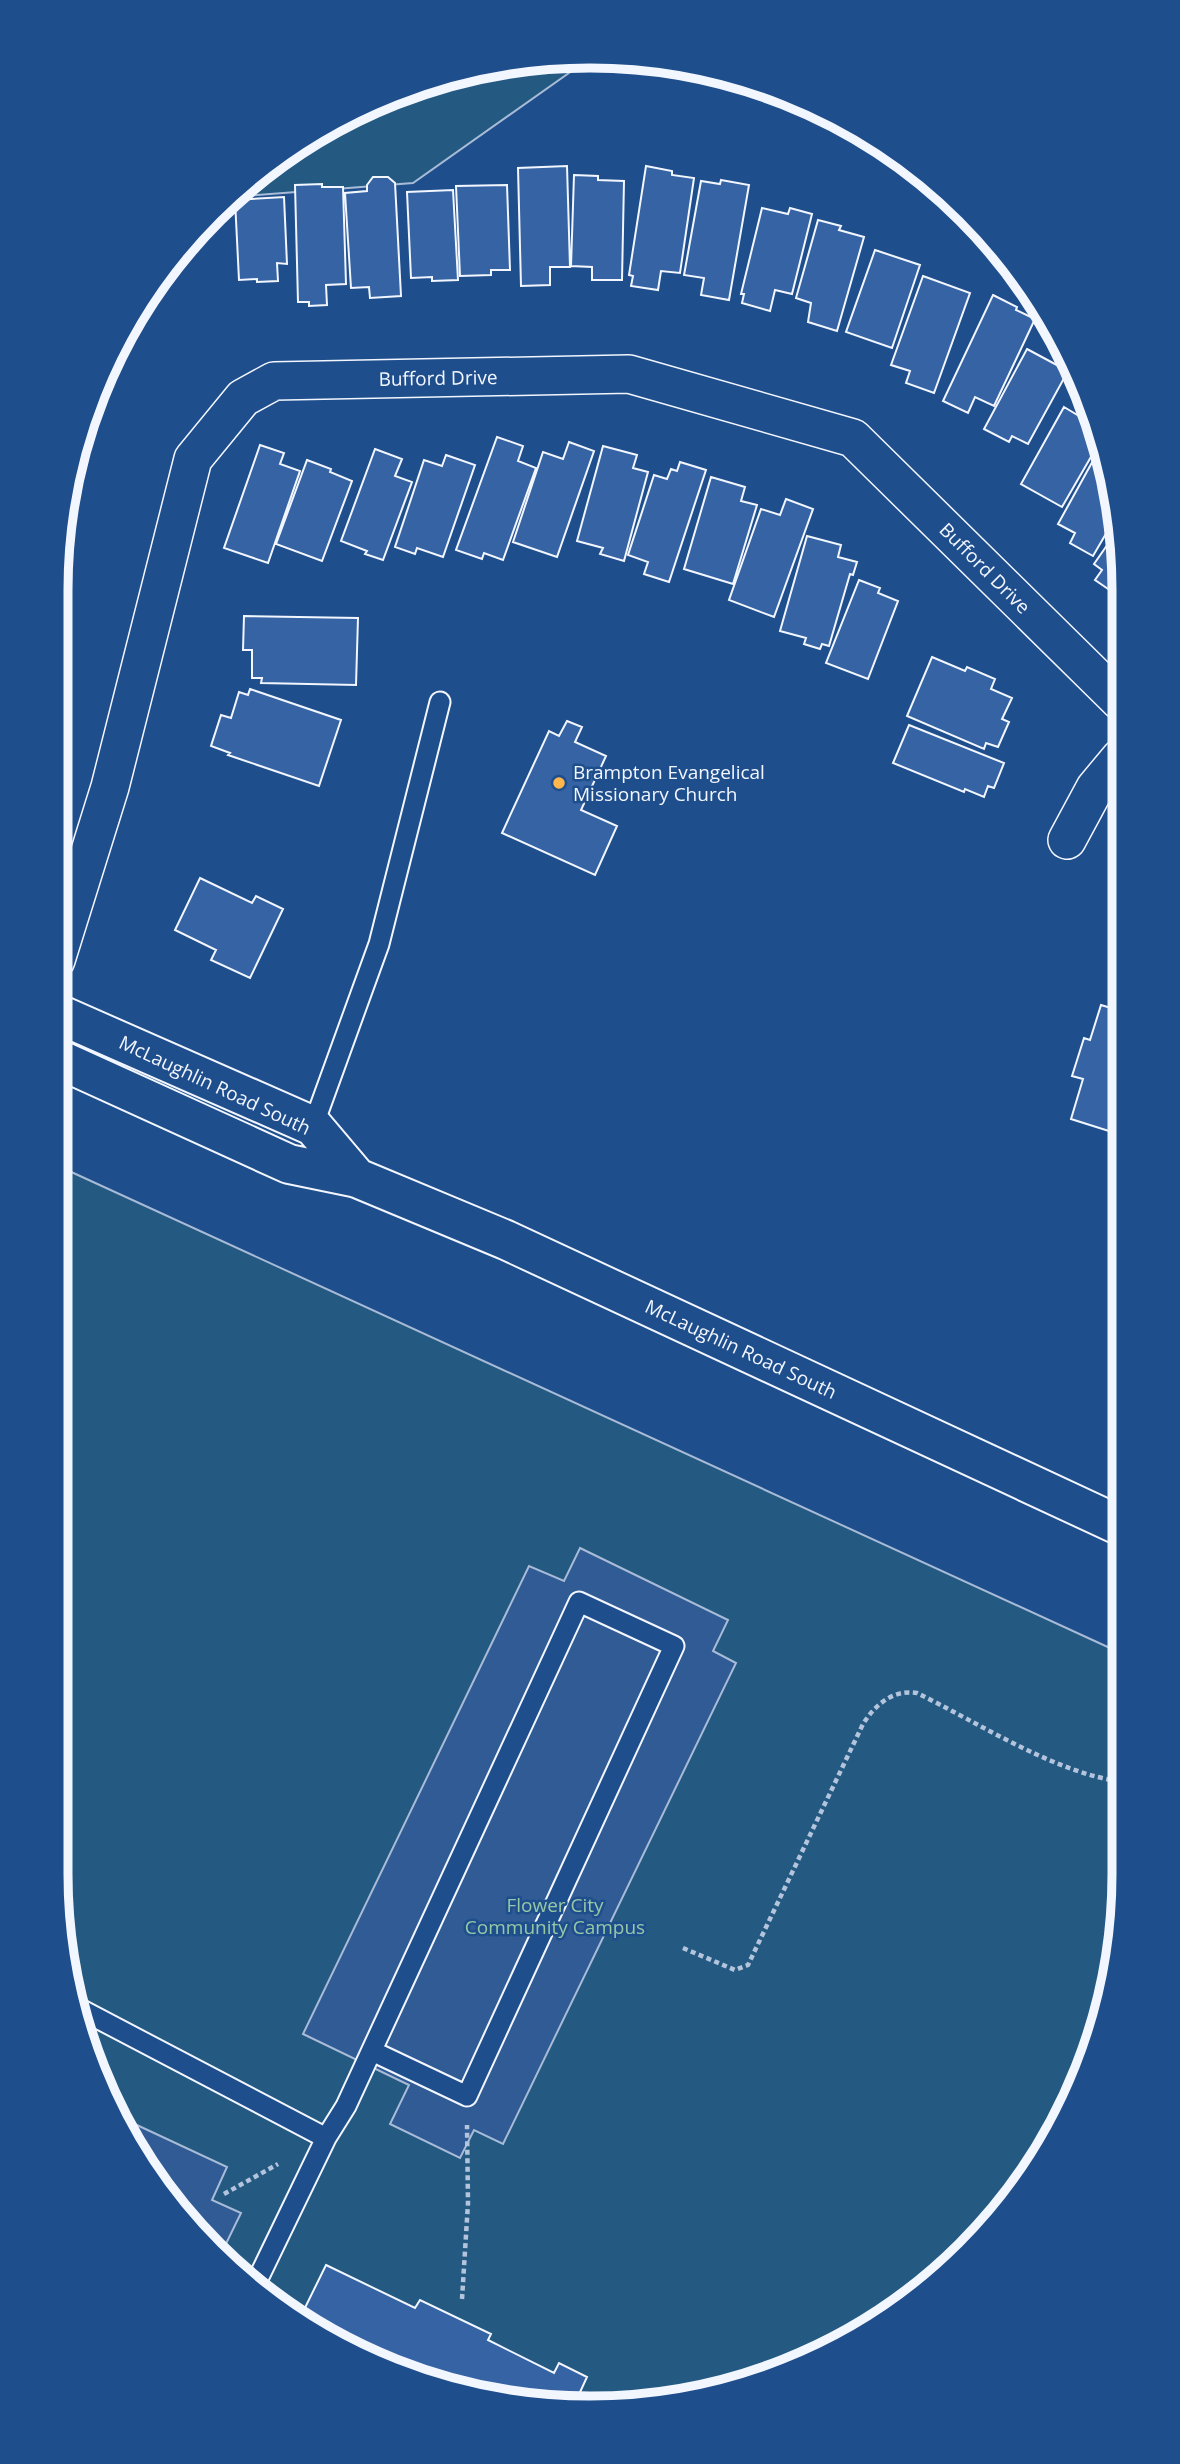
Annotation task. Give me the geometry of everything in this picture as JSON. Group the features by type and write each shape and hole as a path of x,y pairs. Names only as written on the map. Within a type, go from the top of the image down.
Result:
{"main road":[{"name":"McLaughlin Road South","path":"68,1018 313,1126 357,1178"},
{"name":"McLaughlin Road South","path":"68,1063 289,1164 357,1178 506,1240 1112,1522"}],"street":[{"name":"Bufford Drive","path":"68,922 110,787 192,459 243,398 274,381 629,374 853,438 1112,693"},
{"path":"1067,840 1095,788 1112,768"}],"lane":[{"path":"313,1126 379,944 440,702"},
{"path":"259,2277 326,2138 346,2106 579,1602 674,1646 467,2096 372,2051"},
{"path":"87,2013 326,2138"}],"path":[{"path":"683,1948 736,1970 748,1965 863,1724 874,1708 894,1695 917,1693 1064,1766 1112,1780"},
{"path":"463,2299 467,2203 467,2096"}],"green space":[{"path":"575,68 413,183 249,196 272,176 329,138 390,108 422,96 488,78"},
{"name":"Flower City Community Campus","path":"68,1170 1112,1649 1111,1908 1102,1976 1084,2042 1058,2105 1042,2135 1004,2192 959,2243 908,2288 851,2326 821,2342 758,2368 725,2378 692,2386 624,2395 556,2395 522,2391 488,2386 422,2368 359,2342 329,2326 272,2288 246,2266 221,2243 176,2192 138,2135 108,2074 96,2042 78,1976 69,1908"}],"shaded area":[{"path":"580,1548 728,1620 713,1651 736,1663 503,2144 474,2130 460,2158 390,2124 409,2085 303,2034 529,1566 564,1581"},
{"path":"131,2122 227,2167 212,2200 241,2213 225,2246 176,2192"}],"building":[{"path":"567,166 570,267 550,267 550,285 521,286 518,168"},
{"path":"646,166 672,171 672,175 694,178 680,273 661,271 658,290 631,286 633,276 629,275"},
{"path":"574,175 598,176 598,180 624,181 622,280 592,280 592,267 571,266"},
{"path":"373,177 388,177 395,183 401,296 370,298 369,287 351,288 345,193 367,191 367,185"},
{"path":"721,180 749,185 729,300 701,295 704,278 684,275 701,181 720,184"},
{"path":"322,184 322,187 343,187 346,284 326,285 327,305 309,306 309,302 298,302 295,185"},
{"path":"507,185 510,270 491,270 491,275 460,276 456,186"},
{"path":"453,190 458,280 432,281 432,277 411,278 407,192"},
{"path":"284,197 287,264 277,263 278,281 239,280 235,208 244,199"},
{"path":"762,208 788,214 790,208 812,214 792,294 775,290 770,311 742,303 744,294 741,294"},
{"path":"818,220 841,226 839,230 864,237 837,331 808,322 811,303 796,298"},
{"path":"875,250 920,265 892,348 846,332"},
{"path":"923,276 970,293 934,393 906,383 910,371 891,365"},
{"path":"993,295 1035,319 994,406 975,397 968,413 943,401"},
{"path":"1027,349 1062,368 1065,376 1028,444 1012,436 1009,442 984,429"},
{"path":"1064,407 1083,418 1093,453 1062,507 1021,484"},
{"path":"497,437 523,446 518,461 536,468 503,560 484,553 482,559 456,550"},
{"path":"569,442 594,451 557,557 513,542 543,452 563,459"},
{"path":"260,445 284,453 280,464 300,471 268,563 224,548"},
{"path":"603,446 637,455 633,468 648,472 624,561 600,554 603,548 577,541"},
{"path":"375,449 402,459 395,476 412,482 383,560 341,541"},
{"path":"446,455 475,465 443,557 417,548 415,554 395,547 424,460 442,466"},
{"path":"1095,458 1108,530 1093,556 1070,543 1075,533 1058,524"},
{"path":"307,460 352,481 322,561 276,544"},
{"path":"680,462 706,470 669,582 644,574 648,562 628,555 654,475 667,479 671,469 677,471"},
{"path":"711,477 745,487 741,501 757,505 733,584 684,569"},
{"path":"786,499 813,509 774,617 729,600 761,509 780,515"},
{"path":"807,536 841,545 838,557 857,562 853,575 850,574 829,646 822,644 820,649 804,644 806,638 780,631"},
{"path":"1109,542 1112,592 1095,580 1102,570 1094,564"},
{"path":"859,580 880,588 878,593 898,601 868,679 826,663"},
{"path":"244,616 358,618 356,685 261,683 262,678 252,678 252,650 243,650"},
{"path":"932,657 965,671 967,667 995,679 991,689 1012,698 1002,719 1009,722 998,747 986,743 984,749 907,716"},
{"path":"250,689 341,720 319,786 228,755 230,753 211,746 221,715 231,718 239,692 248,695"},
{"name":"Brampton Evangelical Missionary Church","path":"567,721 582,727 575,742 606,756 581,810 617,826 595,875 502,833 549,731 559,736"},
{"path":"909,725 1004,763 994,788 988,786 984,797 965,789 964,792 893,763"},
{"path":"200,878 252,903 256,896 283,909 250,978 211,960 216,950 175,930"},
{"path":"1101,1005 1112,1008 1112,1132 1071,1119 1083,1079 1072,1076 1084,1038 1090,1040"},
{"path":"326,2265 415,2308 420,2300 491,2334 488,2340 554,2373 559,2363 587,2377 578,2396 488,2386 422,2368 390,2356 359,2342 304,2310"}],"place":[{"name":"Brampton Evangelical Missionary Church","path":"559,783"}]}
